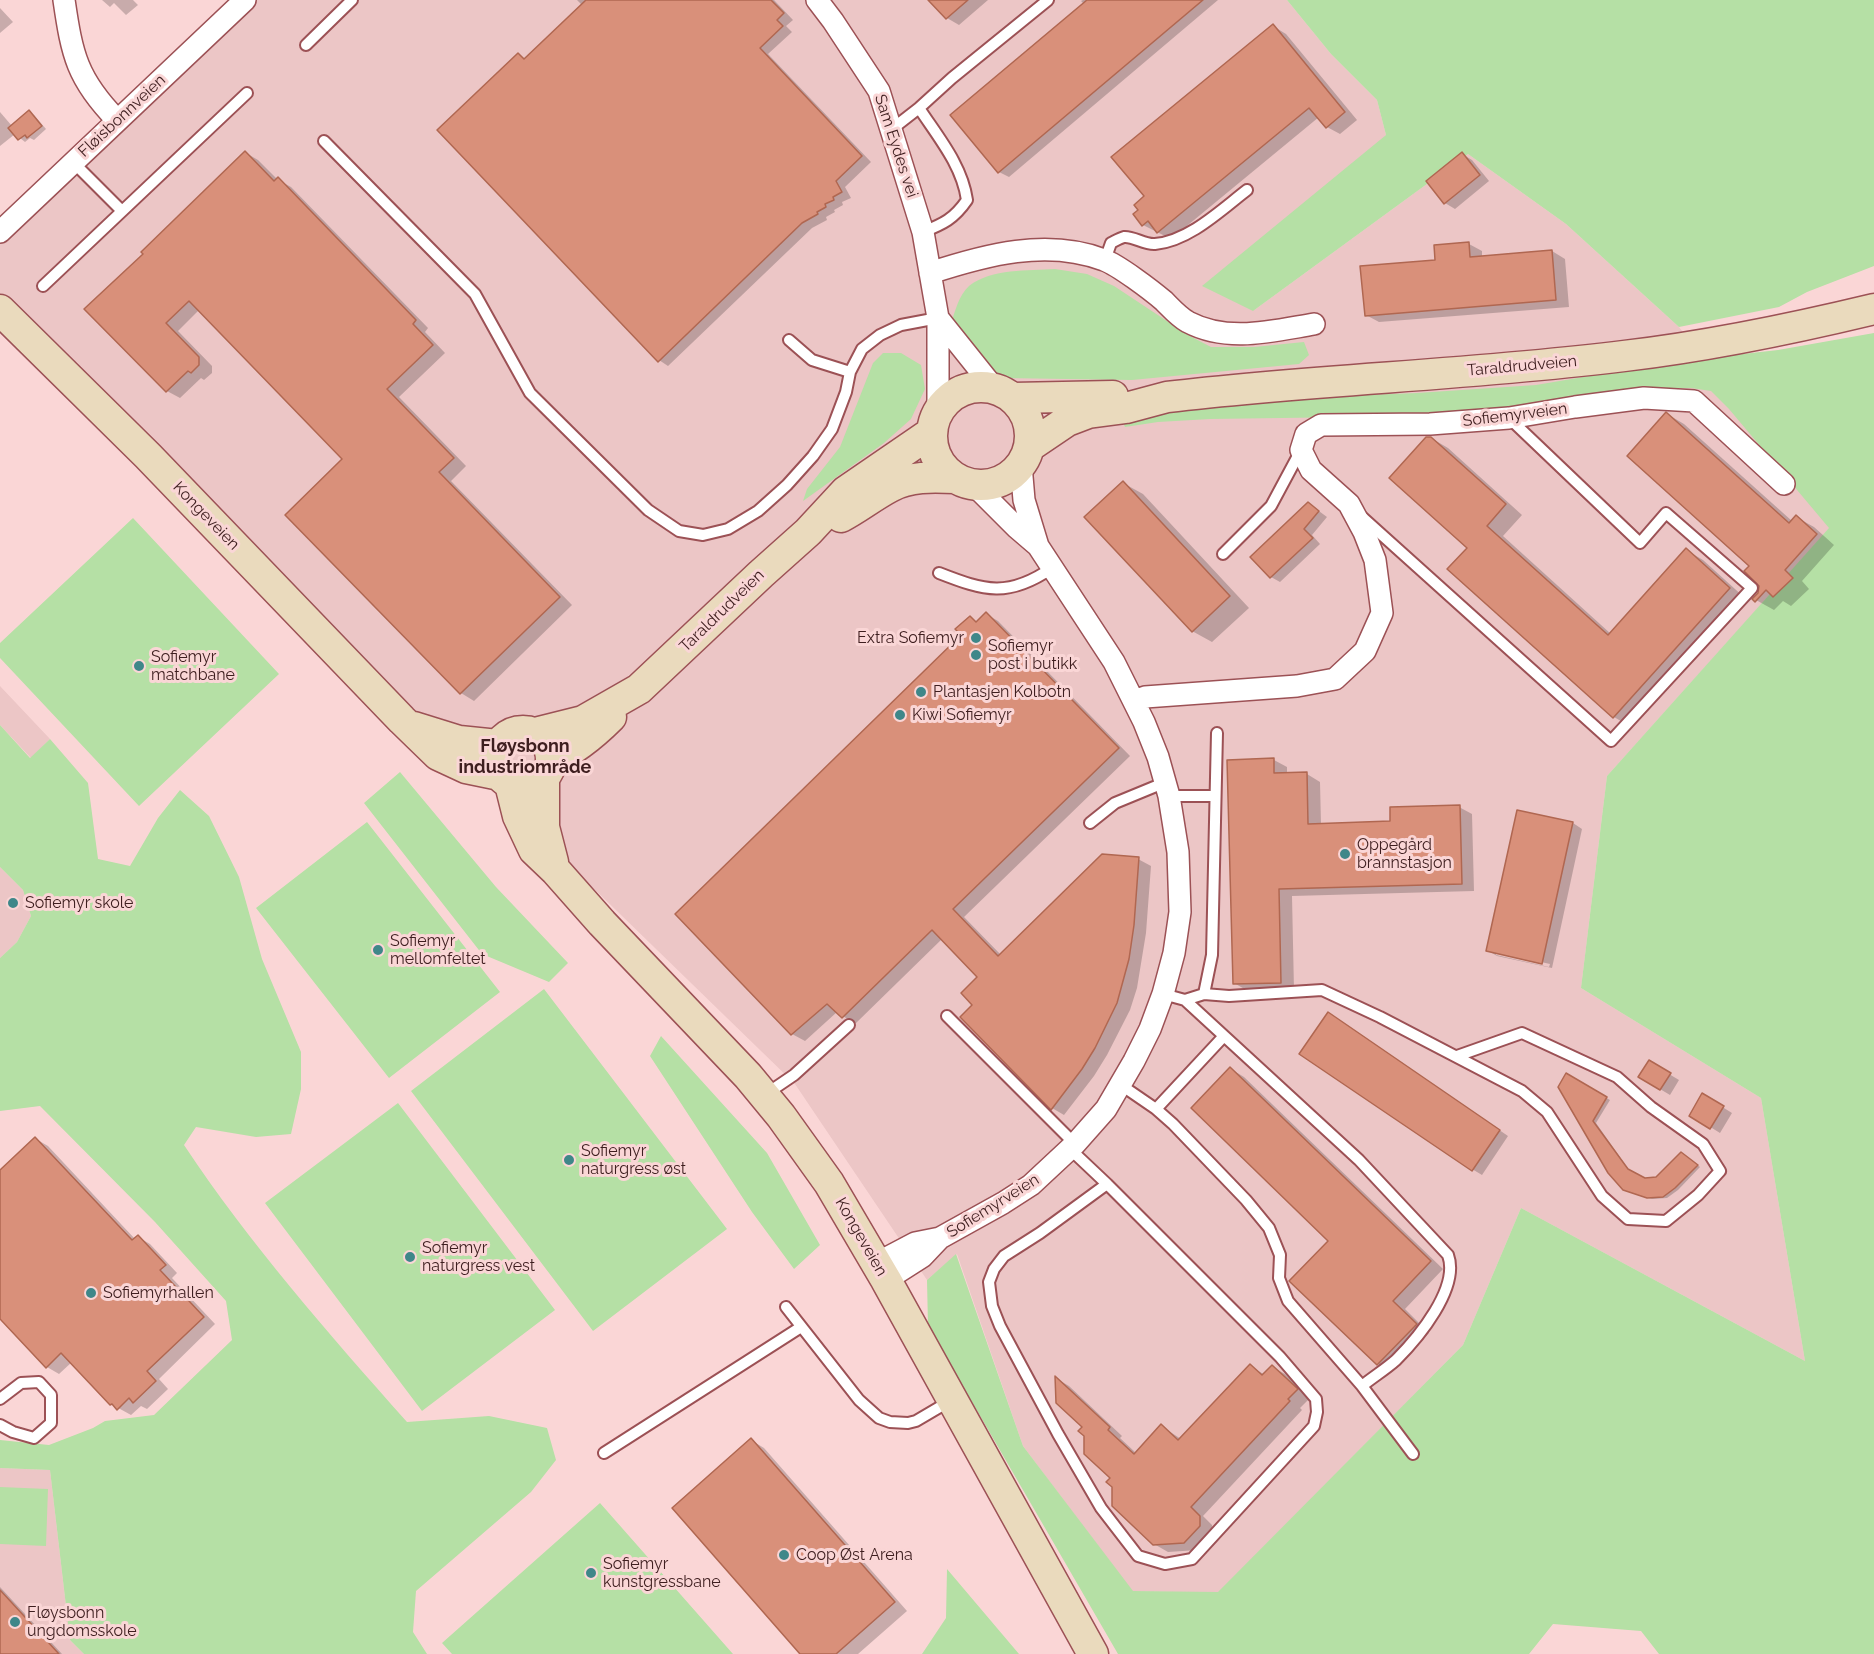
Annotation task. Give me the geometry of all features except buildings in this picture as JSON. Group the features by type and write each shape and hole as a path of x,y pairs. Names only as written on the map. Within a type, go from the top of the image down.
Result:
{"main road":[{"name":"Taraldrudveien","path":"1025,456 1067,421 1088,413 1126,408 1167,398 1624,356 1742,339 1874,309"},
{"name":"Kongeveien","path":"0,310 148,456 438,755 466,768 505,779 518,816 534,850 764,1095 829,1184 882,1272 1093,1654"},
{"path":"983,387 1003,393 1020,405 1028,419 1031,435 1025,456 1014,473 1002,481 985,486 964,482 939,462 933,449 935,421 953,396 963,391 983,387"},
{"name":"Taraldrudveien","path":"1003,393 1128,395 1167,398"},
{"name":"Taraldrudveien","path":"547,770 594,734 635,691 808,532 846,491 935,421"},
{"name":"Taraldrudveien","path":"808,532 854,510 892,486 913,479 933,477 964,482"},
{"name":"Taraldrudveien","path":"535,733 583,721 635,691"},
{"name":"Kongeveien","path":"408,726 459,741 498,745"},
{"path":"514,732 535,733 547,744 547,770 529,787 519,787 505,779 495,760 498,745 514,732"},
{"name":"Kongeveien","path":"547,770 544,827 556,871"}],"street":[{"path":"64,0 71,46 81,74 102,104 117,120"},
{"name":"Fløisbonnveien","path":"0,232 245,0"},
{"name":"Sam Eydes vei","path":"816,0 833,21 879,91 923,232 938,318 935,421"},
{"path":"930,273 980,257 1026,250 1071,251 1105,260 1155,294 1187,322 1217,332 1250,335 1314,324"},
{"name":"Sam Eydes vei","path":"938,318 1003,393"},
{"name":"Sofiemyrveien","path":"1301,450 1306,434 1322,426 1430,424 1509,418 1644,398 1694,401 1784,484"},
{"path":"1134,701 1145,697 1297,686 1335,679 1365,651 1382,613 1375,560 1364,532 1349,504 1311,470 1301,450"},
{"name":"Sofiemyrveien","path":"882,1272 915,1243 940,1238 1023,1190 1073,1147 1106,1109 1121,1085 1150,1029 1163,994 1174,953 1180,912 1178,852 1167,789 1151,740 1114,662 1038,546 1024,500 1025,456"},
{"name":"Sofiemyrveien","path":"964,482 1038,546"}],"lane":[{"path":"306,45 352,0"},
{"path":"892,129 1048,0"},
{"path":"43,286 247,93"},
{"path":"919,108 958,169 965,184 967,200 957,215 923,232"},
{"path":"324,141 475,294 530,393 648,510 679,531 703,535 728,530 758,511 787,485 813,456 832,429 846,392 850,372 862,349 880,335 901,325 938,318"},
{"path":"73,162 122,211"},
{"path":"1105,260 1111,243 1126,237 1153,244 1167,242 1185,234 1247,190"},
{"path":"789,340 812,360 850,372"},
{"path":"1349,504 1611,741 1752,588 1666,513 1640,543 1509,418"},
{"path":"1223,554 1271,506 1301,450"},
{"path":"939,573 974,586 1002,590 1041,575 1052,568"},
{"path":"1204,994 1212,955 1217,733"},
{"path":"1090,824 1115,803 1167,789 1215,796"},
{"path":"1185,1000 1204,994 1229,996 1322,990 1457,1056 1522,1091 1547,1112 1602,1196 1628,1219 1666,1221 1698,1195 1719,1171 1703,1144 1651,1107 1617,1077 1522,1033 1457,1056"},
{"path":"1163,994 1185,1000 1359,1160 1448,1255 1451,1263 1447,1286 1433,1314 1405,1350 1362,1386"},
{"path":"947,1016 1107,1184 1280,1358 1316,1399 1317,1412 1314,1426 1192,1559 1165,1564 1138,1556 1095,1498 1005,1336 992,1306 989,1282 994,1269 1004,1256 1048,1228 1107,1184"},
{"path":"764,1095 794,1075 849,1026"},
{"path":"1156,1109 1224,1036"},
{"path":"1121,1085 1156,1109 1246,1200 1269,1228 1280,1256 1279,1278 1288,1301 1362,1386 1413,1454"},
{"path":"786,1307 858,1400 879,1418 900,1424 908,1423 916,1421 953,1400"},
{"path":"604,1453 801,1326"},
{"path":"0,1399 21,1383 39,1382 51,1395 51,1423 33,1437 0,1425"}],"shaded area":[{"path":"245,0 1287,0 1331,54 1377,100 1386,135 1253,311 1468,154 1566,224 1679,327 1830,528 1607,776 1581,988 1761,1098 1805,1361 1521,1208 1463,1345 1218,1593 1132,1591 1023,1446 957,1254 927,1280 795,1084 515,812 0,300 0,226"},
{"path":"0,686 50,739 31,758 0,725"},
{"name":"Sofiemyr skole","path":"0,867 23,890 31,916 17,942 0,958"},
{"path":"0,1468 50,1470 70,1640 84,1654 0,1654"}],"green space":[{"path":"1287,0 1874,0 1874,266 1807,292 1779,307 1679,327 1566,224 1468,154 1253,311 1202,286 1386,135 1377,100 1331,54"},
{"path":"1055,269 1087,274 1114,286 1188,335 1211,347 1254,347 1304,342 1309,355 1299,364 1132,380 1001,378 971,364 951,324 958,304 969,286 978,280 999,273"},
{"path":"1874,333 1874,1654 1659,1654 1641,1631 1553,1624 1529,1654 1118,1654 928,1326 927,1280 956,1254 1023,1446 1133,1591 1218,1592 1463,1345 1521,1208 1805,1361 1761,1098 1581,988 1607,776 1829,528 1729,409 1711,391 1691,388 1636,390 1546,403 1424,416 1210,419 1158,422 1125,427 1121,418 1153,409 1285,398 1417,393 1536,385 1672,362 1778,350"},
{"path":"883,353 901,353 921,365 925,389 911,419 884,443 803,501 807,489 840,447 873,363"},
{"name":"Sofiemyr matchbane","path":"133,518 279,674 139,806 0,658 0,643"},
{"path":"0,725 30,758 50,739 88,783 98,859 130,866 158,818 180,790 209,816 239,877 262,959 301,1052 301,1089 291,1134 256,1137 196,1127 184,1145 263,1253 319,1322 407,1422 489,1416 547,1428 556,1460 531,1492 416,1591 413,1632 427,1654 84,1654 70,1640 50,1470 0,1468 0,1440 49,1445 105,1421 154,1415 232,1340 226,1301 155,1222 40,1106 0,1111 0,958 17,942 31,916 23,890 0,867"},
{"path":"400,772 496,887 568,963 549,982 482,954 364,803"},
{"name":"Sofiemyr mellomfeltet","path":"367,822 500,992 389,1078 256,908"},
{"name":"Sofiemyr naturgress øst","path":"544,989 727,1229 593,1331 411,1091"},
{"path":"661,1036 767,1153 820,1245 794,1269 752,1212 650,1056"},
{"name":"Sofiemyr naturgress vest","path":"398,1103 555,1310 422,1411 265,1203"},
{"path":"0,1487 48,1489 46,1546 0,1544"},
{"name":"Sofiemyr kunstgressbane","path":"600,1503 733,1654 452,1654 442,1643"},
{"path":"947,1569 1019,1654 922,1654 946,1618"}],"place":[{"name":"Extra Sofiemyr","path":"976,638"},
{"name":"Sofiemyr post i butikk","path":"976,655"},
{"name":"Sofiemyr matchbane","path":"139,666"},
{"name":"Plantasjen Kolbotn","path":"921,692"},
{"name":"Kiwi Sofiemyr","path":"900,715"},
{"name":"Oppegård brannstasjon","path":"1345,854"},
{"name":"Sofiemyr skole","path":"13,903"},
{"name":"Sofiemyr mellomfeltet","path":"378,950"},
{"name":"Sofiemyr naturgress øst","path":"569,1160"},
{"name":"Sofiemyr naturgress vest","path":"410,1257"},
{"name":"Sofiemyrhallen","path":"91,1293"},
{"name":"Coop Øst Arena","path":"784,1555"},
{"name":"Sofiemyr kunstgressbane","path":"591,1573"},
{"name":"Fløysbonn ungdomsskole","path":"15,1622"}],"district":[{"name":"Fløysbonn industriområde","path":"525,757"}]}
